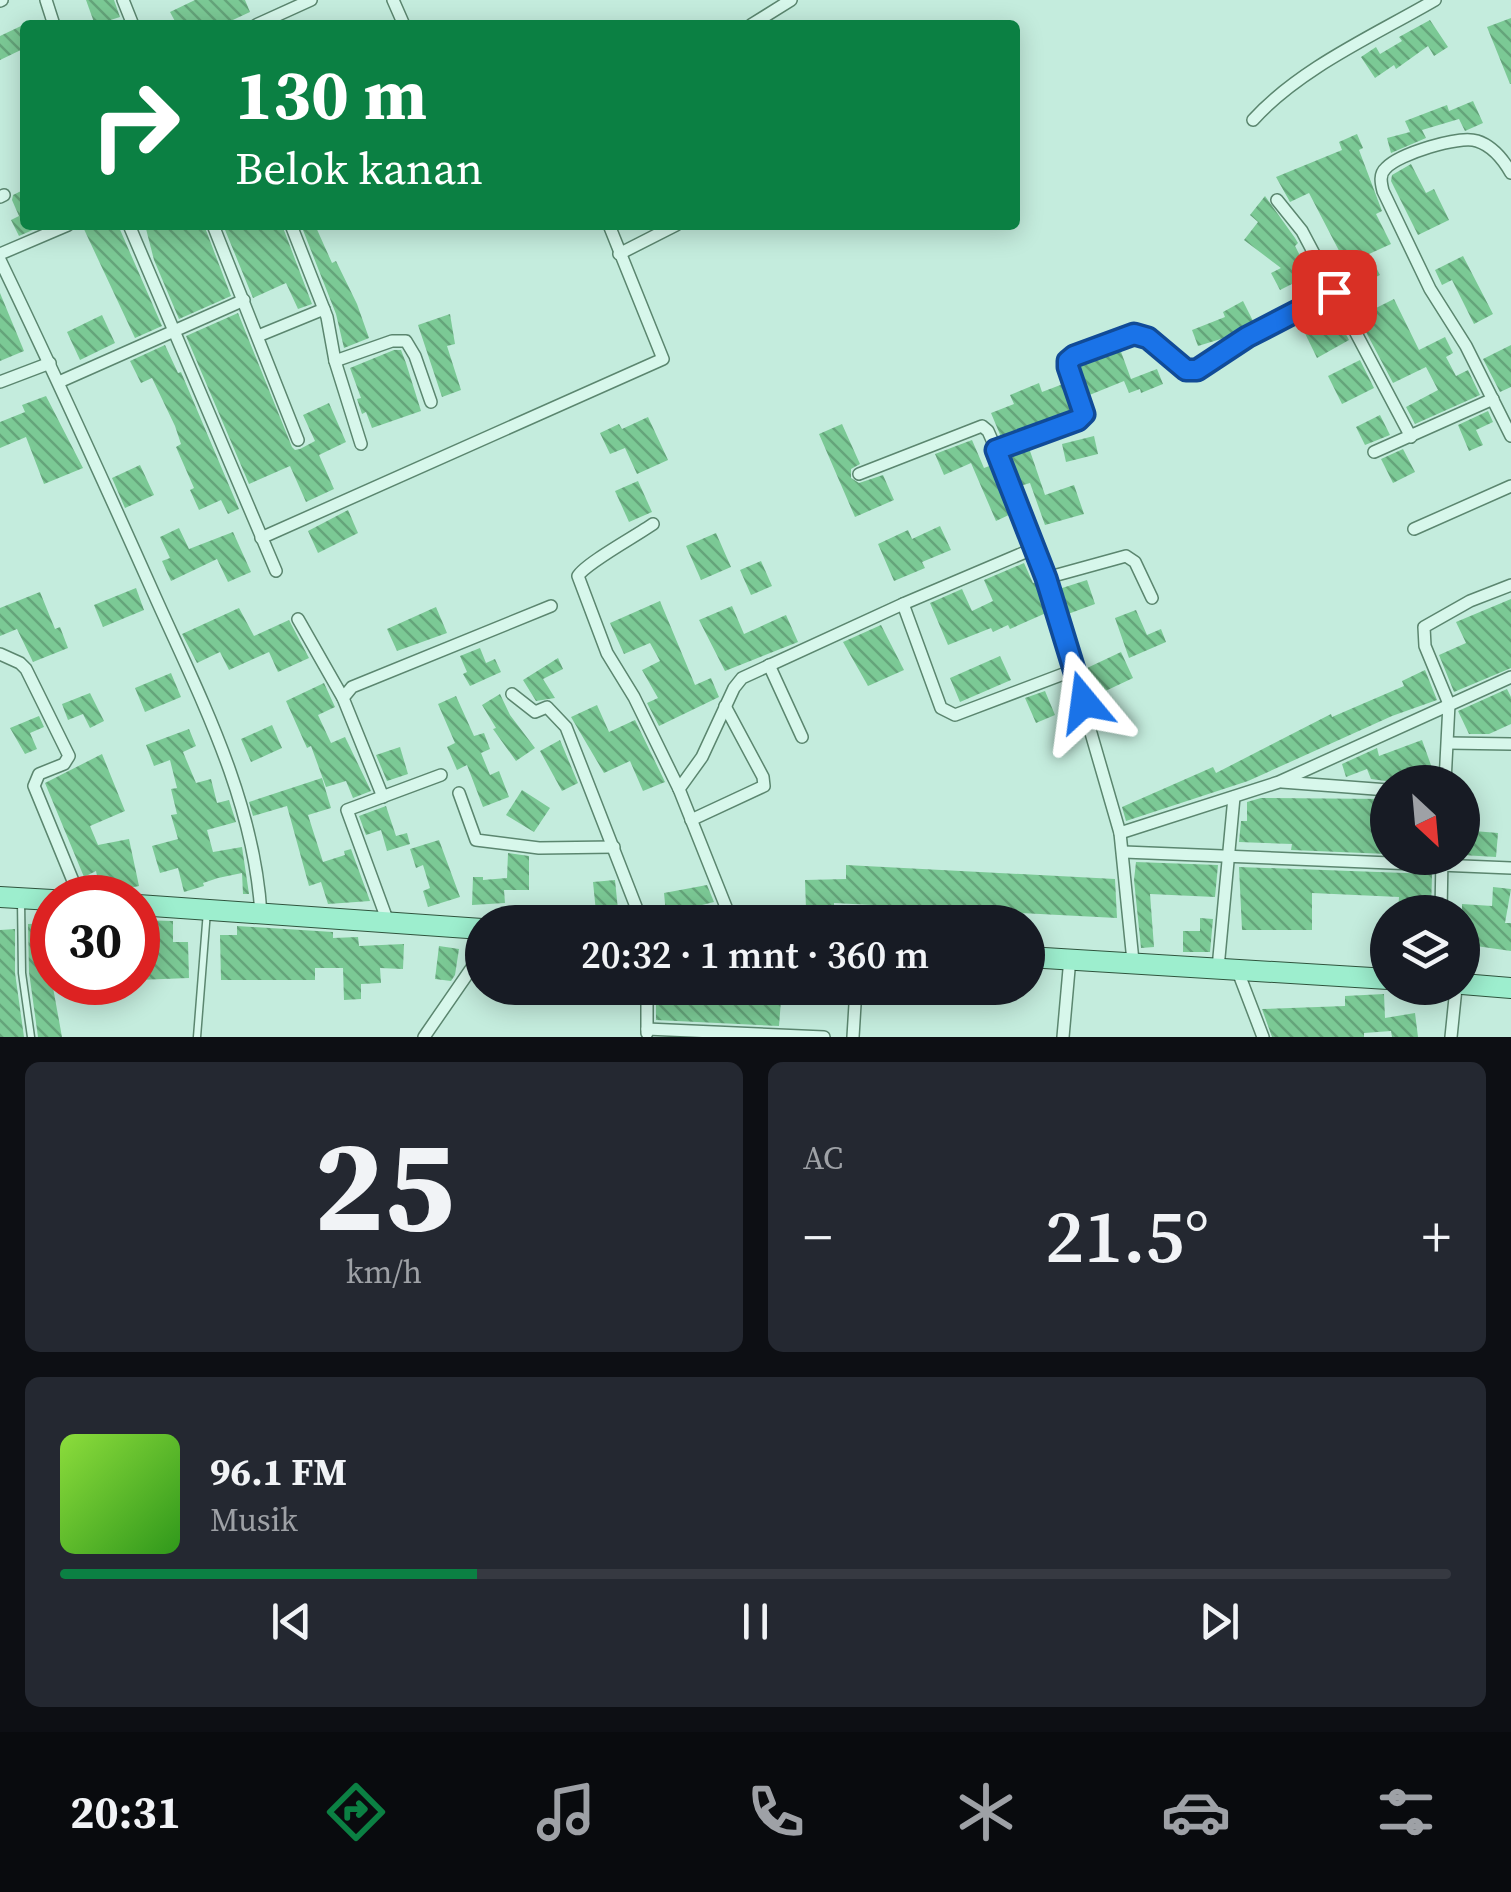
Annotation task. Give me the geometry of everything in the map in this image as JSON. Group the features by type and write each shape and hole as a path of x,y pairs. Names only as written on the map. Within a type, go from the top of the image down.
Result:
{"main road":[{"path":"160,907 465,928"},
{"path":"1045,957 1370,978"},
{"path":"1480,987 1511,988"}],"street":[{"path":"268,20 311,0"},
{"path":"1253,120 1318,69 1435,0"},
{"path":"759,20 789,1"},
{"path":"290,11 294,20"},
{"path":"1511,174 1493,150 1474,140 1456,140 1394,163 1386,168 1381,180 1430,289 1466,346 1511,436"},
{"path":"1277,200 1302,231 1411,437"},
{"path":"57,230 0,257 196,688 237,789 258,875 261,914"},
{"path":"131,230 276,572"},
{"path":"215,230 298,440"},
{"path":"293,230 324,309 361,444"},
{"path":"261,538 663,359 611,230"},
{"path":"619,254 666,230"},
{"path":"996,450 1078,420 1084,414 1068,367 1074,356 1134,334 1148,338 1186,370 1197,370 1247,337 1334,292"},
{"path":"59,382 244,300"},
{"path":"258,336 324,309"},
{"path":"336,361 392,341 406,341 431,402"},
{"path":"0,382 50,363"},
{"path":"1374,452 1493,399"},
{"path":"859,474 982,426 988,430 1046,578 1120,833 1133,961"},
{"path":"1414,529 1511,486"},
{"path":"652,524 583,568 578,576 607,653 634,696 679,789 725,905"},
{"path":"679,789 702,757 742,678 1035,548"},
{"path":"1046,578 1126,556 1136,562 1152,598"},
{"path":"1446,765 1449,704 1424,646 1424,628 1470,601 1511,585"},
{"path":"903,604 941,708 948,714 955,715 1074,670"},
{"path":"342,698 352,688 551,606"},
{"path":"298,619 342,698 383,796"},
{"path":"0,654 26,669 69,756 68,762 39,774 34,786 71,875"},
{"path":"768,665 802,737"},
{"path":"1120,833 1279,782 1511,678"},
{"path":"512,694 535,712 547,707 566,728 636,905"},
{"path":"691,820 764,786 725,706"},
{"path":"1448,744 1511,744"},
{"path":"388,922 347,812 441,775"},
{"path":"1279,782 1370,789"},
{"path":"459,793 476,840 538,848 614,847"},
{"path":"1234,798 1228,968 1263,1037"},
{"path":"1124,852 1370,860"},
{"path":"1480,865 1511,868"},
{"path":"1064,1037 1070,958"},
{"path":"424,1037 465,978"},
{"path":"648,1005 647,1033 824,1037"},
{"path":"853,1037 855,1005"},
{"path":"1452,1037 1457,1005"}],"lane":[{"path":"11,898 31,1037"},
{"path":"197,1037 207,910"}],"building":[{"path":"86,0 114,0 120,17 93,20"},
{"path":"195,0 245,0 250,12 233,20 174,20 170,12"},
{"path":"1511,18 1511,84 1510,84 1487,27"},
{"path":"1430,20 1448,47 1434,56 1428,46 1396,69 1394,65 1375,78 1361,57 1376,47 1380,54 1402,41 1399,37"},
{"path":"20,26 20,50 0,60 0,36"},
{"path":"1473,101 1483,123 1465,131 1459,119 1422,130 1426,138 1391,153 1387,138 1410,132 1405,121 1447,105 1449,111"},
{"path":"1357,134 1363,148 1359,150 1382,211 1376,214 1391,244 1369,254 1380,275 1345,292 1335,274 1348,268 1309,193 1290,202 1276,177 1342,150 1339,142"},
{"path":"1411,164 1426,193 1434,189 1449,220 1418,235 1391,181 1392,175"},
{"path":"20,192 20,230 33,230 19,236 11,220 19,216 13,195"},
{"path":"1265,196 1298,243 1295,246 1310,275 1280,290 1271,273 1281,268 1244,240 1258,222 1250,215"},
{"path":"84,230 120,230 162,326 135,338"},
{"path":"146,230 206,230 231,296 179,319 154,260"},
{"path":"225,230 284,230 312,304 298,309 286,283 253,298"},
{"path":"303,230 317,230 357,304 369,338 344,348 336,314"},
{"path":"1463,256 1493,314 1474,324 1452,280 1442,285 1435,270"},
{"path":"0,293 24,351 0,361"},
{"path":"1394,299 1419,350 1445,337 1453,353 1446,357 1456,376 1468,370 1480,395 1415,424 1406,407 1438,390 1426,367 1393,383 1358,317"},
{"path":"1243,301 1254,323 1234,335 1198,346 1192,330 1225,317 1223,312"},
{"path":"1330,304 1349,340 1317,358 1299,321"},
{"path":"238,313 292,447 300,449 315,441 303,415 329,403 346,442 319,455 334,489 306,502 290,466 249,484 186,336"},
{"path":"450,314 455,344 447,346 461,390 442,397 418,325"},
{"path":"102,315 115,343 80,360 67,332"},
{"path":"165,345 178,373 181,372 239,509 228,514 221,500 199,510 176,447 181,444 175,426 152,378 141,383 130,361"},
{"path":"1511,345 1511,387 1500,392 1483,359"},
{"path":"1120,349 1131,379 1157,369 1163,384 1141,393 1140,389 1129,393 1124,381 1087,396 1077,366"},
{"path":"401,350 421,411 372,428 366,412 362,414 357,399 361,398 350,368"},
{"path":"1360,360 1374,388 1342,404 1328,376"},
{"path":"1039,383 1042,392 1063,384 1073,410 1001,437 991,413 1014,404 1010,395"},
{"path":"46,396 83,468 44,484 26,437 0,448 0,422 25,412 22,405"},
{"path":"1488,411 1493,422 1476,430 1483,445 1469,451 1458,425"},
{"path":"1380,415 1390,435 1365,445 1356,427"},
{"path":"648,417 668,460 637,474 625,448 610,454 600,433 619,424 622,429"},
{"path":"842,424 860,464 851,469 851,478 859,483 883,475 894,500 855,517 819,434"},
{"path":"1094,436 1098,454 1066,462 1062,444"},
{"path":"972,440 984,468 992,465 1011,514 996,521 971,463 944,475 935,454"},
{"path":"1029,448 1045,495 1074,485 1084,514 1045,525 1030,483 1020,486 1008,455"},
{"path":"1403,449 1415,472 1393,483 1381,459"},
{"path":"140,465 154,495 125,508 112,478"},
{"path":"638,481 652,512 629,522 615,491"},
{"path":"348,510 358,533 318,553 308,531"},
{"path":"940,526 951,550 922,562 925,568 894,581 878,544 908,530 912,539"},
{"path":"179,528 189,549 233,532 251,572 228,582 217,559 171,581 162,561 170,558 160,537"},
{"path":"716,533 731,567 701,580 686,546"},
{"path":"761,561 772,586 751,595 740,570"},
{"path":"1024,563 1039,587 1046,613 1010,629 1008,625 993,632 991,628 948,645 930,603 962,589 972,611 993,601 984,580"},
{"path":"1087,580 1095,604 1068,614 1059,589"},
{"path":"136,588 144,610 103,627 94,605"},
{"path":"40,592 55,629 60,627 68,648 33,662 17,629 0,636 0,608"},
{"path":"1511,599 1511,668 1454,692 1439,655 1466,643 1456,622"},
{"path":"660,601 695,685 711,678 719,697 659,726 647,703 658,698 642,670 660,661 650,643 624,654 610,623"},
{"path":"732,606 744,634 786,615 798,642 725,671 699,620"},
{"path":"436,607 447,633 397,651 387,629"},
{"path":"239,608 254,636 289,620 309,658 278,672 269,652 229,670 220,652 197,663 182,634"},
{"path":"1136,610 1147,635 1161,629 1166,642 1129,658 1115,618"},
{"path":"881,625 904,670 868,686 843,642"},
{"path":"480,648 486,663 495,659 501,672 470,686 460,656"},
{"path":"1121,652 1133,678 1099,694 1087,668"},
{"path":"1000,656 1011,680 960,702 950,678"},
{"path":"558,658 563,669 543,679 555,698 536,701 523,680"},
{"path":"1425,670 1437,700 1392,716 1248,781 1126,821 1122,807 1213,767 1216,773 1331,714 1332,717 1404,686 1402,681"},
{"path":"171,673 181,697 145,712 135,688"},
{"path":"324,683 335,707 318,715 331,743 345,737 371,791 353,798 346,781 326,787 311,746 307,748 286,701"},
{"path":"1507,689 1511,697 1511,724 1489,734 1469,734 1458,711"},
{"path":"1045,691 1055,715 1036,723 1025,698"},
{"path":"90,693 104,721 90,728 83,714 68,720 62,704"},
{"path":"500,694 510,715 535,748 516,761 493,729 496,728 482,705"},
{"path":"456,696 474,736 484,733 490,749 481,753 490,775 499,771 509,797 483,807 467,765 457,770 447,747 455,743 438,704"},
{"path":"597,705 609,732 635,720 665,782 643,791 630,761 604,773 571,717"},
{"path":"39,716 44,727 30,733 37,749 25,754 10,728"},
{"path":"272,725 282,748 251,762 241,739"},
{"path":"189,729 196,746 183,752 196,783 211,779 217,803 229,800 236,822 207,830 213,852 242,847 249,894 243,894 242,873 184,892 178,868 160,873 152,846 178,839 171,815 177,814 171,789 177,788 170,760 154,766 146,745"},
{"path":"560,740 578,783 562,791 540,751"},
{"path":"1422,740 1431,765 1370,765 1370,776 1367,769 1346,777 1342,764 1377,748 1379,756"},
{"path":"400,747 408,774 387,781 376,755"},
{"path":"102,754 125,811 90,826 98,845 129,839 137,875 97,875 96,871 83,875 45,783"},
{"path":"322,778 331,808 308,815 323,862 351,849 370,901 328,904 321,882 309,886 287,806 253,816 249,802"},
{"path":"522,790 550,808 534,832 506,815"},
{"path":"1261,798 1370,799 1370,853 1291,850 1292,844 1239,842 1241,821 1247,821 1247,802"},
{"path":"386,806 396,836 407,833 410,844 387,851 381,830 366,835 359,816"},
{"path":"1480,832 1498,833 1496,857 1480,856"},
{"path":"439,840 460,897 428,907 423,891 430,888 423,865 416,868 410,849"},
{"path":"508,853 529,856 529,890 504,890 505,903 472,905 473,877 507,878"},
{"path":"1136,862 1218,865 1215,897 1150,894 1154,947 1141,948 1134,880"},
{"path":"846,865 1115,879 1117,918 1045,914 1045,905 806,905 805,880 846,879"},
{"path":"1239,867 1432,875 1431,895 1312,893 1312,930 1242,930"},
{"path":"615,880 618,905 595,905 593,882"},
{"path":"707,885 714,902 665,905 664,893"},
{"path":"1493,887 1511,889 1505,923 1511,923 1511,951 1480,947 1480,905 1492,906"},
{"path":"1200,918 1213,919 1210,952 1183,952 1183,931 1200,931"},
{"path":"160,921 173,921 173,942 188,942 189,978 160,979"},
{"path":"30,924 30,979 29,972"},
{"path":"237,926 333,932 333,938 358,937 359,946 404,944 403,969 380,968 381,983 361,984 361,999 344,1000 343,968 315,968 315,980 221,980 220,935 237,935"},
{"path":"15,929 15,973 24,1037 0,1037 0,930"},
{"path":"439,946 459,949 451,981 435,979"},
{"path":"1370,995 1370,1005 1384,1005 1385,1018 1415,1013 1418,1037 1392,1037 1391,1031 1364,1033 1364,1037 1272,1037 1262,1009 1345,1006 1345,996"},
{"path":"34,1005 56,1005 62,1037 38,1037"},
{"path":"656,1005 781,1005 779,1026 656,1020"}],"route":[{"path":"1084,702 1046,578 996,450 1078,420 1084,414 1068,367 1074,356 1134,334 1148,338 1186,370 1197,370 1247,337 1334,292"}]}
